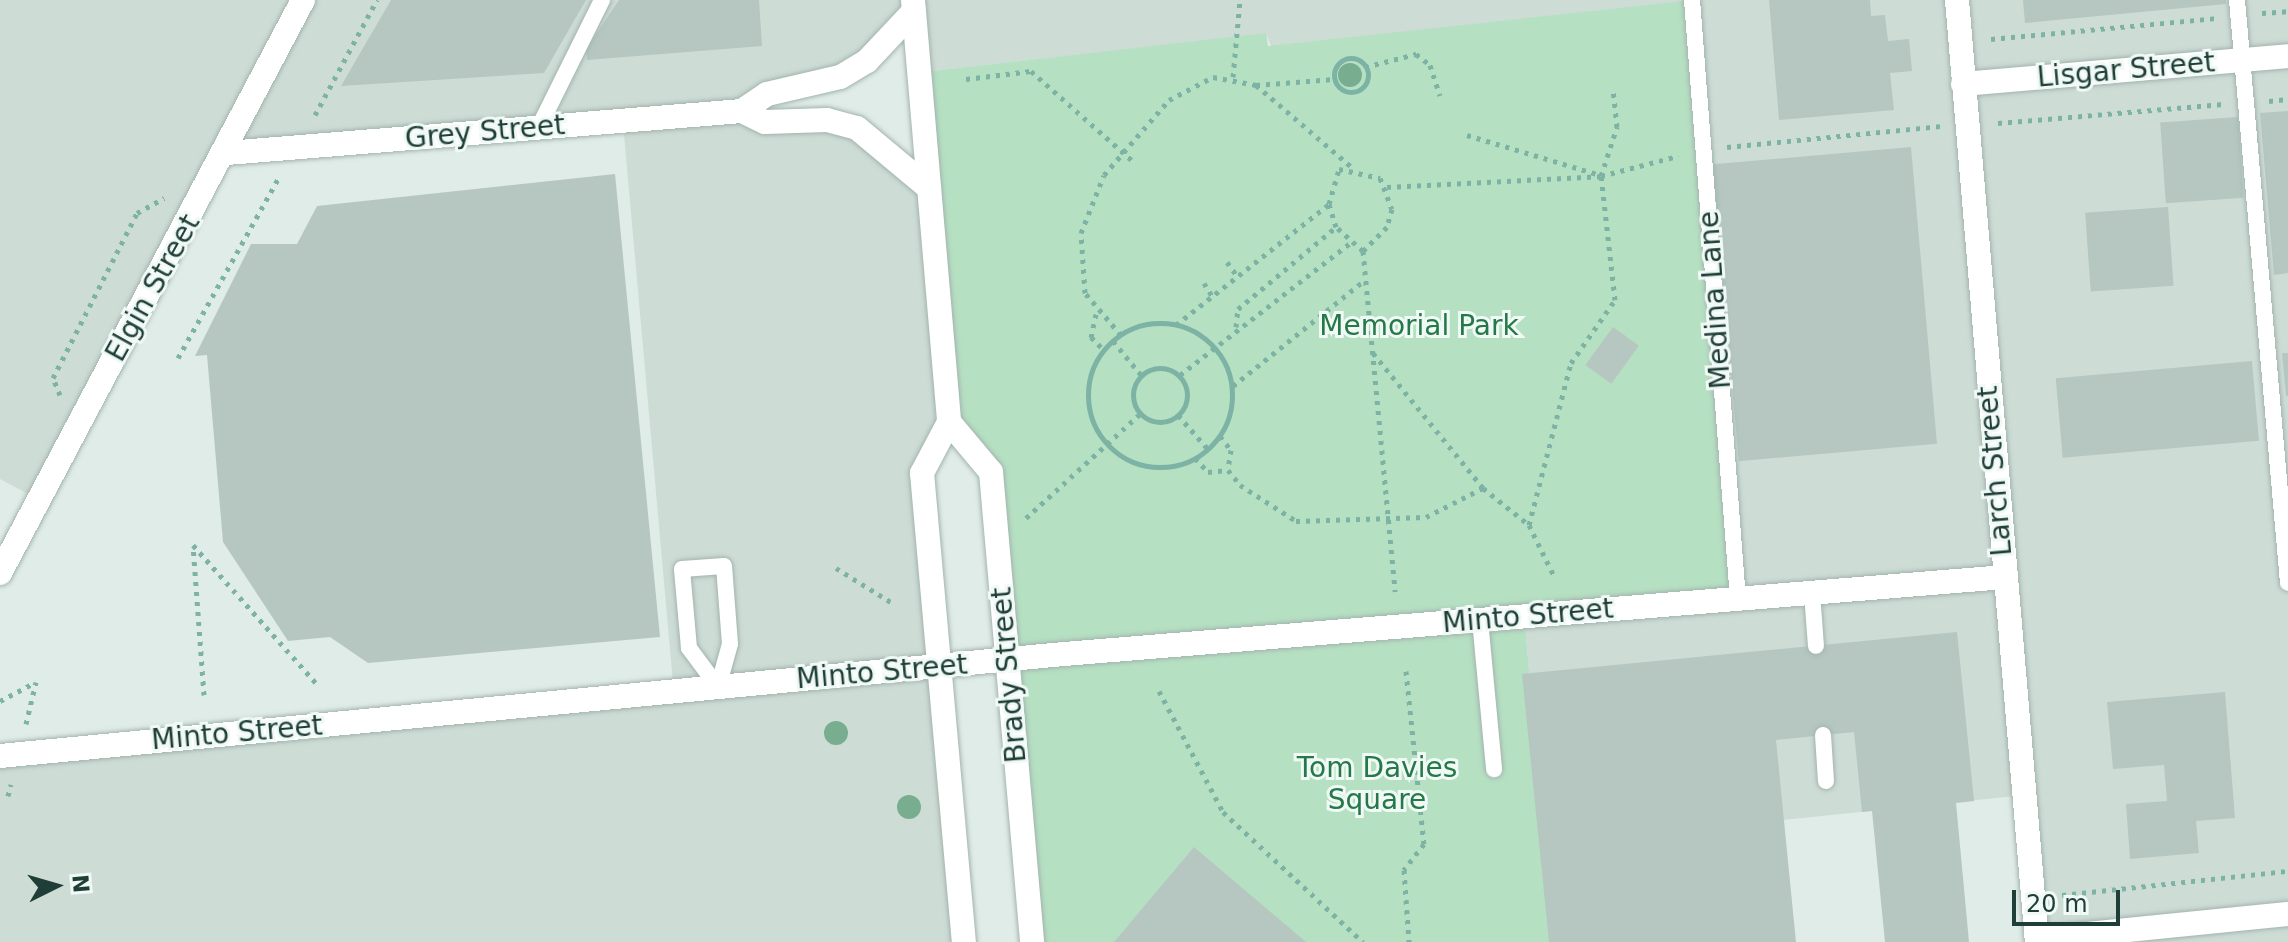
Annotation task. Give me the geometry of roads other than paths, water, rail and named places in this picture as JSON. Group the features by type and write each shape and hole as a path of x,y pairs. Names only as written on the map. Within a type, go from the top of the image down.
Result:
{"street":[{"name":"Elgin Street","path":"2,566 227,153 303,0"},
{"name":"Larch Street","path":"1957,0 2037,940"},
{"path":"742,111 767,94 840,77 867,61 913,5"},
{"path":"913,5 949,422 922,473 964,942"},
{"name":"Lisgar Street","path":"1963,84 2288,56"},
{"name":"Grey Street","path":"227,153 742,111"},
{"path":"742,111 765,122 827,120 857,128 929,188"},
{"name":"Brady Street","path":"949,422 991,472 1032,942"},
{"name":"Minto Street","path":"0,756 1008,660 2004,577"},
{"path":"2037,940 2288,914"}],"lane":[{"path":"539,127 602,0"},
{"name":"Medina Lane","path":"1692,0 1738,599"},
{"path":"2238,8 2288,583"},
{"path":"724,566 730,644 718,687 689,648 682,569 724,566"},
{"path":"1812,593 1816,646"},
{"path":"1480,620 1494,769"},
{"path":"1823,735 1826,781"}],"park label":[{"name":"Memorial Park","path":"1419,326"},
{"name":"Tom Davies Square","path":"1377,784"}]}
